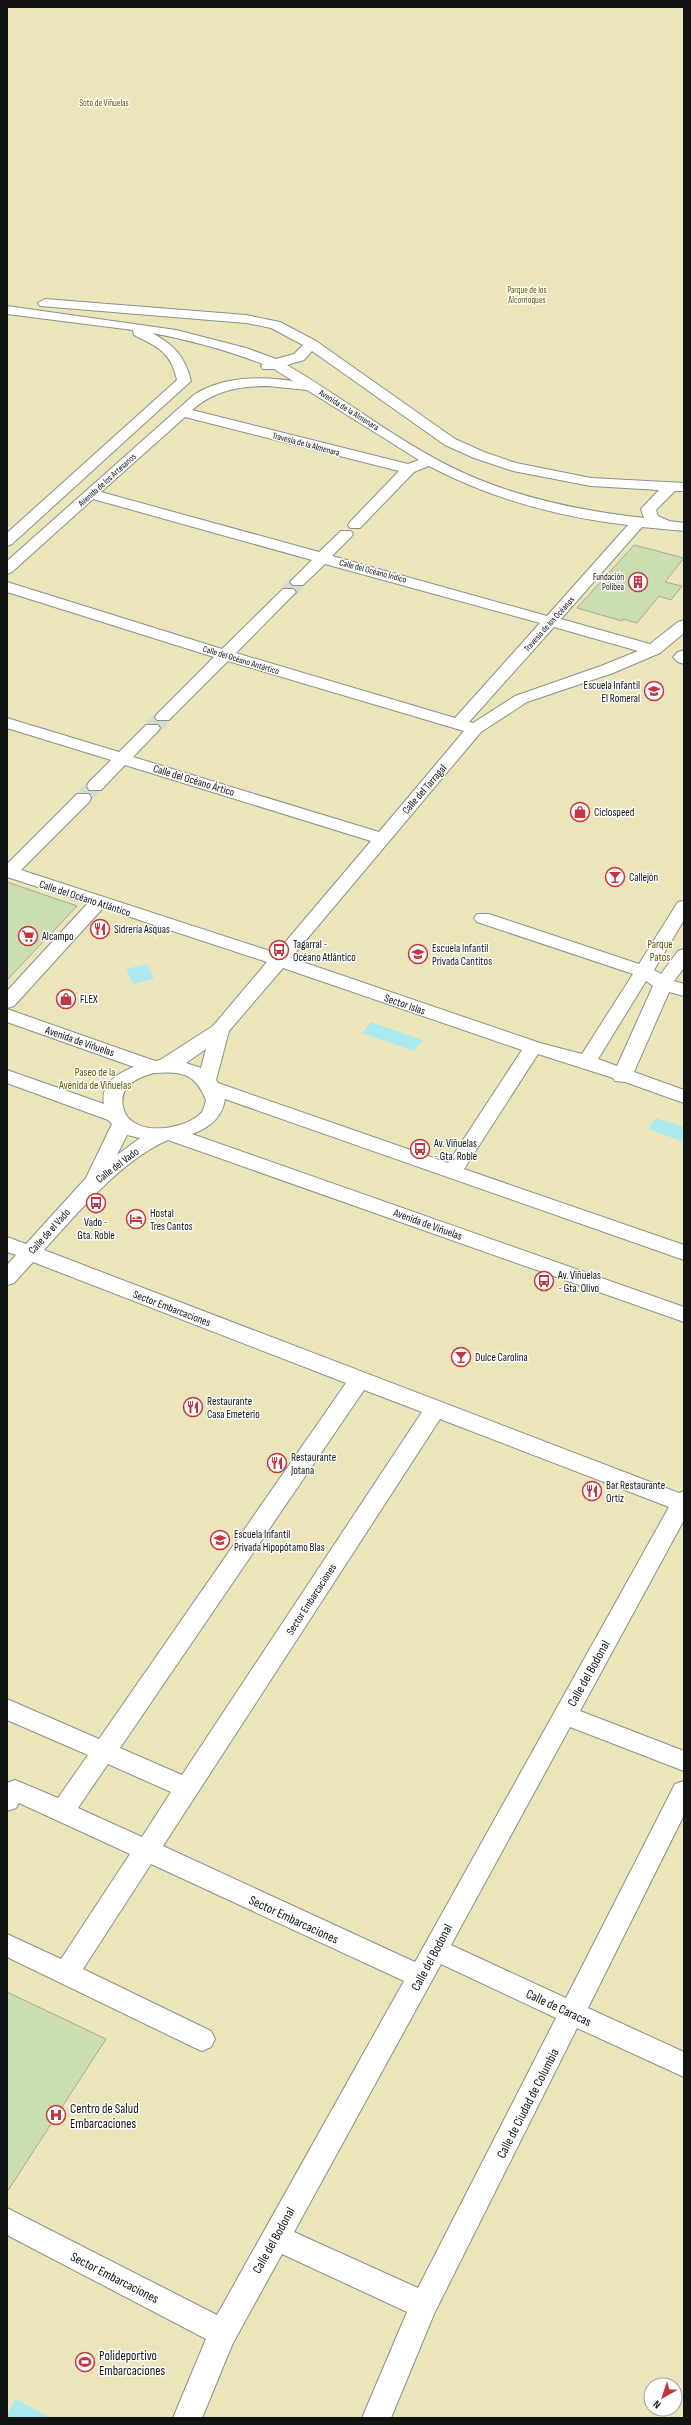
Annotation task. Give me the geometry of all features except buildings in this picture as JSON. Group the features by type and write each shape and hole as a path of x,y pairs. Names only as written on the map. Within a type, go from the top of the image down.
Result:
{"street":[{"path":"7,299 225,317 274,325 311,344 438,434 479,455 513,467 591,482 677,487"},
{"name":"Avenida de la Almenara","path":"7,310 193,337 274,364 325,394 430,461 466,479 518,500 576,514 638,523 684,527"},
{"path":"184,382 195,328 202,321 225,317"},
{"path":"130,328 170,349 181,365 184,382"},
{"name":"Avenida de los Artesanos","path":"7,569 182,412 207,392 274,364 299,357 311,344"},
{"name":"Avenida de los Artesanos","path":"7,541 184,382"},
{"name":"Avenida de los Artesanos","path":"207,392 243,383 267,382 292,385 325,394"},
{"name":"Travesía de la Almenara","path":"182,412 409,469"},
{"path":"8,872 350,530 409,469 430,461"},
{"path":"677,487 648,509 652,519 684,536"},
{"name":"Calle del Océano Índico","path":"91,494 654,650"},
{"name":"Travesía de los Océanos","path":"459,724 638,523"},
{"name":"Calle del Océano Antártico","path":"7,587 225,655 475,729"},
{"name":"Calle del Tarragal","path":"159,1066 176,1060 220,1030 381,838 475,729 521,699 592,676 654,650 684,625"},
{"path":"684,655 681,657 684,659"},
{"name":"Calle del Océano Ártico","path":"7,723 381,838"},
{"name":"Calle del Océano Atlántico","path":"8,872 98,903 278,960"},
{"path":"7,1002 98,903"},
{"path":"587,1062 684,906"},
{"path":"483,918 643,971 663,984 684,990"},
{"path":"622,1077 663,984 684,955"},
{"name":"Sector Islas","path":"278,960 533,1047 587,1062 622,1077 684,1097"},
{"name":"Avenida de Viñuelas","path":"7,1015 159,1066"},
{"name":"Calle del Tarragal","path":"209,1084 220,1030"},
{"path":"452,1172 533,1047"},
{"path":"119,1119 112,1106 112,1095 117,1086 127,1077 159,1066 188,1069 209,1084 684,1254"},
{"path":"7,1076 119,1119 132,1129 166,1134 186,1131 207,1118 213,1108 215,1098 209,1084"},
{"name":"Calle del Vado","path":"92,1184 114,1142 119,1119"},
{"name":"Avenida de Viñuelas","path":"166,1134 684,1315"},
{"name":"Calle del Vado","path":"92,1184 140,1147 166,1134"},
{"name":"Calle de el Vado","path":"7,1278 92,1184"},
{"name":"Sector Embarcaciones","path":"7,1244 359,1381 683,1503"},
{"path":"62,1812 359,1381"},
{"name":"Sector Embarcaciones","path":"66,1973 435,1410"},
{"name":"Calle del Bodonal","path":"187,2418 223,2333 275,2237 421,1977 434,1949 683,1503"},
{"path":"7,1709 187,1788"},
{"path":"565,1714 684,1761"},
{"name":"Sector Embarcaciones","path":"7,1801 15,1790 421,1977"},
{"name":"Calle de Ciudad de Columbia","path":"376,2418 424,2305 684,1792"},
{"path":"7,1945 202,2039"},
{"name":"Calle de Caracas","path":"434,1949 684,2065"},
{"name":"Sector Embarcaciones","path":"7,2221 223,2333"},
{"path":"275,2237 424,2305"}],"green space":[{"path":"7,7 684,7 684,2418 7,2418"}],"water":[{"path":"147,964 154,979 133,984 126,969"},
{"path":"371,1022 423,1040 414,1051 362,1033"},
{"path":"656,1118 684,1127 684,1142 648,1129"},
{"path":"16,2399 51,2418 7,2418 7,2414"}],"tunnel":[{"path":"288,592 298,582"},
{"path":"152,728 163,717"},
{"path":"83,798 95,786"}],"place":[{"name":"Fundación Polibea","path":"638,582"},
{"name":"Escuela Infantil El Romeral","path":"654,691"},
{"name":"Ciclospeed","path":"580,812"},
{"name":"Callejón","path":"615,877"},
{"name":"Sidrería Asquas","path":"100,929"},
{"name":"Alcampo","path":"28,936"},
{"name":"Tagarral - Océano Atlántico","path":"279,950"},
{"name":"Escuela Infantil Privada Cantitos","path":"418,954"},
{"name":"FLEX","path":"66,999"},
{"name":"Av. Viñuelas - Gta. Roble","path":"420,1149"},
{"name":"Vado - Gta. Roble","path":"96,1203"},
{"name":"Hostal Tres Cantos","path":"136,1219"},
{"name":"Av. Viñuelas - Gta. Olivo","path":"544,1281"},
{"name":"Dulce Carolina","path":"461,1357"},
{"name":"Restaurante Casa Emeterio","path":"193,1407"},
{"name":"Restaurante Jotana","path":"277,1463"},
{"name":"Bar Restaurante Ortiz","path":"592,1491"},
{"name":"Escuela Infantil Privada Hipopótamo Blas","path":"220,1540"},
{"name":"Centro de Salud Embarcaciones","path":"56,2115"},
{"name":"Polideportivo Embarcaciones","path":"85,2362"}],"park label":[{"name":"Soto de Viñuelas","path":"104,103"},
{"name":"Parque de los Alcornoques","path":"527,296"},
{"name":"Parque Patos","path":"660,950"},
{"name":"Paseo de la Avenida de Viñuelas","path":"95,1078"}]}
